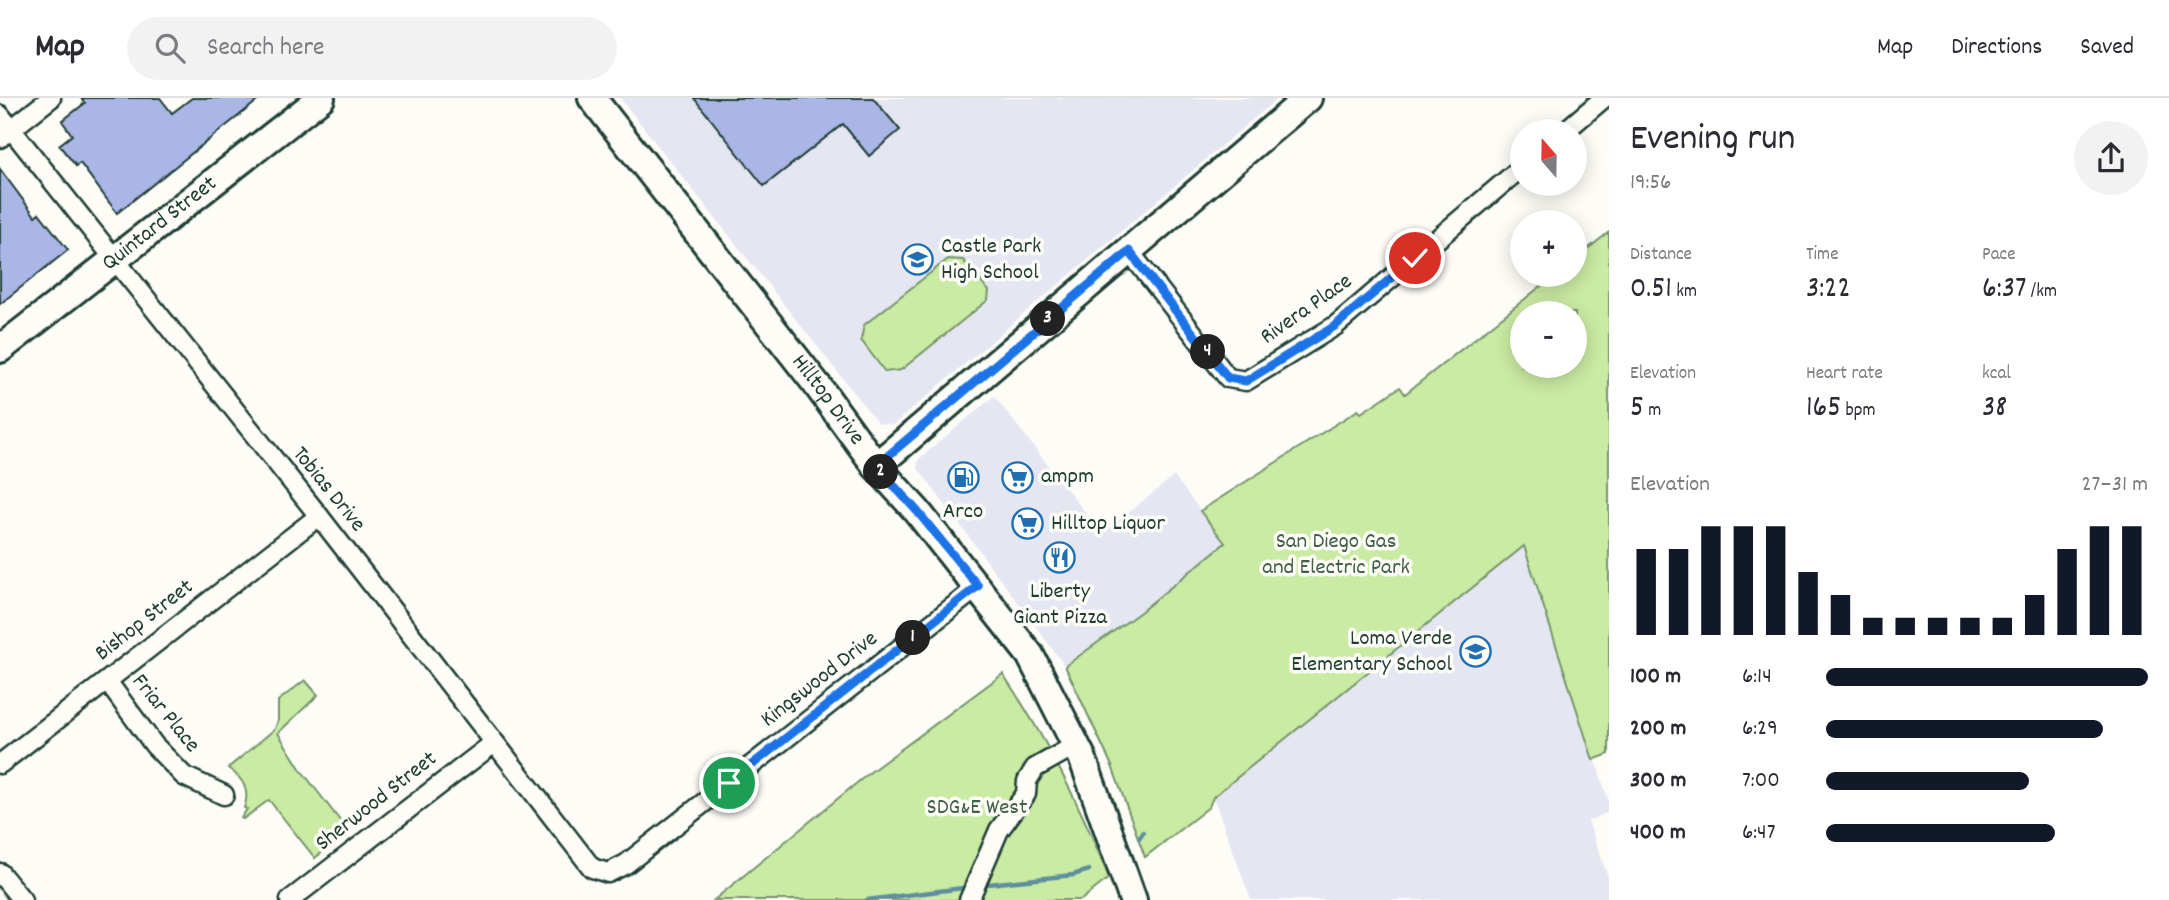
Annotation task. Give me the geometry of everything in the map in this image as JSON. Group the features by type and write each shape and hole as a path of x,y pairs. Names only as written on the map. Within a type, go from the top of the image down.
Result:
{"main road":[{"name":"Quintard Street","path":"0,349 321,98"},
{"name":"Hilltop Drive","path":"592,98 817,385 876,466 917,511 1030,655 1076,745 1097,796 1133,900"},
{"path":"876,466 1308,98"}],"street":[{"path":"4,128 51,98"},
{"path":"1579,119 1604,98"},
{"name":"Tobias Drive","path":"4,128 115,261 319,516 592,867 608,873 626,864"},
{"name":"Rivera Place","path":"1129,251 1228,378 1246,381 1335,326 1510,177"},
{"name":"Bishop Street","path":"0,764 319,516"},
{"name":"Kingswood Drive","path":"626,864 978,586"},
{"name":"Friar Place","path":"107,681 155,745 184,776 224,796"},
{"name":"Sherwood Street","path":"290,900 494,744"},
{"path":"969,900 999,830 1026,794 1027,780 1035,768 1076,745"},
{"path":"0,873 22,900"}],"shaded area":[{"name":"Castle Park High School","path":"620,98 1278,98 893,425 878,423"},
{"path":"994,396 1102,534 1174,476 1225,543 1139,613 1065,666 917,467 919,459"},
{"name":"Loma Verde Elementary School","path":"1525,545 1609,802 1609,812 1588,821 1609,880 1609,900 1251,900 1213,797"}],"green space":[{"name":"San Diego Gas and Electric Park","path":"1609,232 1609,754 1593,760 1524,546 1213,797 1209,807 1145,857 1112,766 1065,666 1139,613 1225,543 1200,511 1358,410 1361,413 1400,387 1405,394 1510,311 1510,378 1587,378 1587,301 1522,301 1540,287 1587,287 1587,249"},
{"path":"948,259 963,260 989,291 988,300 901,370 885,372 861,340 864,325"},
{"name":"SDG&E West","path":"1003,674 1062,773 1109,878 1081,900 714,900 869,773"},
{"path":"305,680 318,695 278,733 301,770 348,831 315,858 269,800 241,818 247,809 244,808 246,790 241,780 228,768 275,729 278,701"}],"building":[{"path":"81,98 160,98 172,113 192,98 261,98 117,213 80,163 76,166 59,145 72,135 62,121 85,103"},
{"path":"694,98 873,98 900,130 869,156 843,124 764,186"},
{"path":"0,169 35,216 39,213 68,250 0,304"}],"waterway":[{"path":"1139,838 1143,832"},
{"path":"979,885 1073,875 1089,870"},
{"path":"867,900 971,887"}],"place":[{"name":"Castle Park High School","path":"918,260"},
{"name":"ampm","path":"1018,477"},
{"name":"Arco","path":"963,478"},
{"name":"Hilltop Liquor","path":"1028,524"},
{"name":"Liberty Giant Pizza","path":"1060,558"},
{"name":"Loma Verde Elementary School","path":"1475,652"}],"route":[{"path":"729,783 978,586 876,466 1129,251 1228,378 1246,381 1335,326 1415,258"}]}
